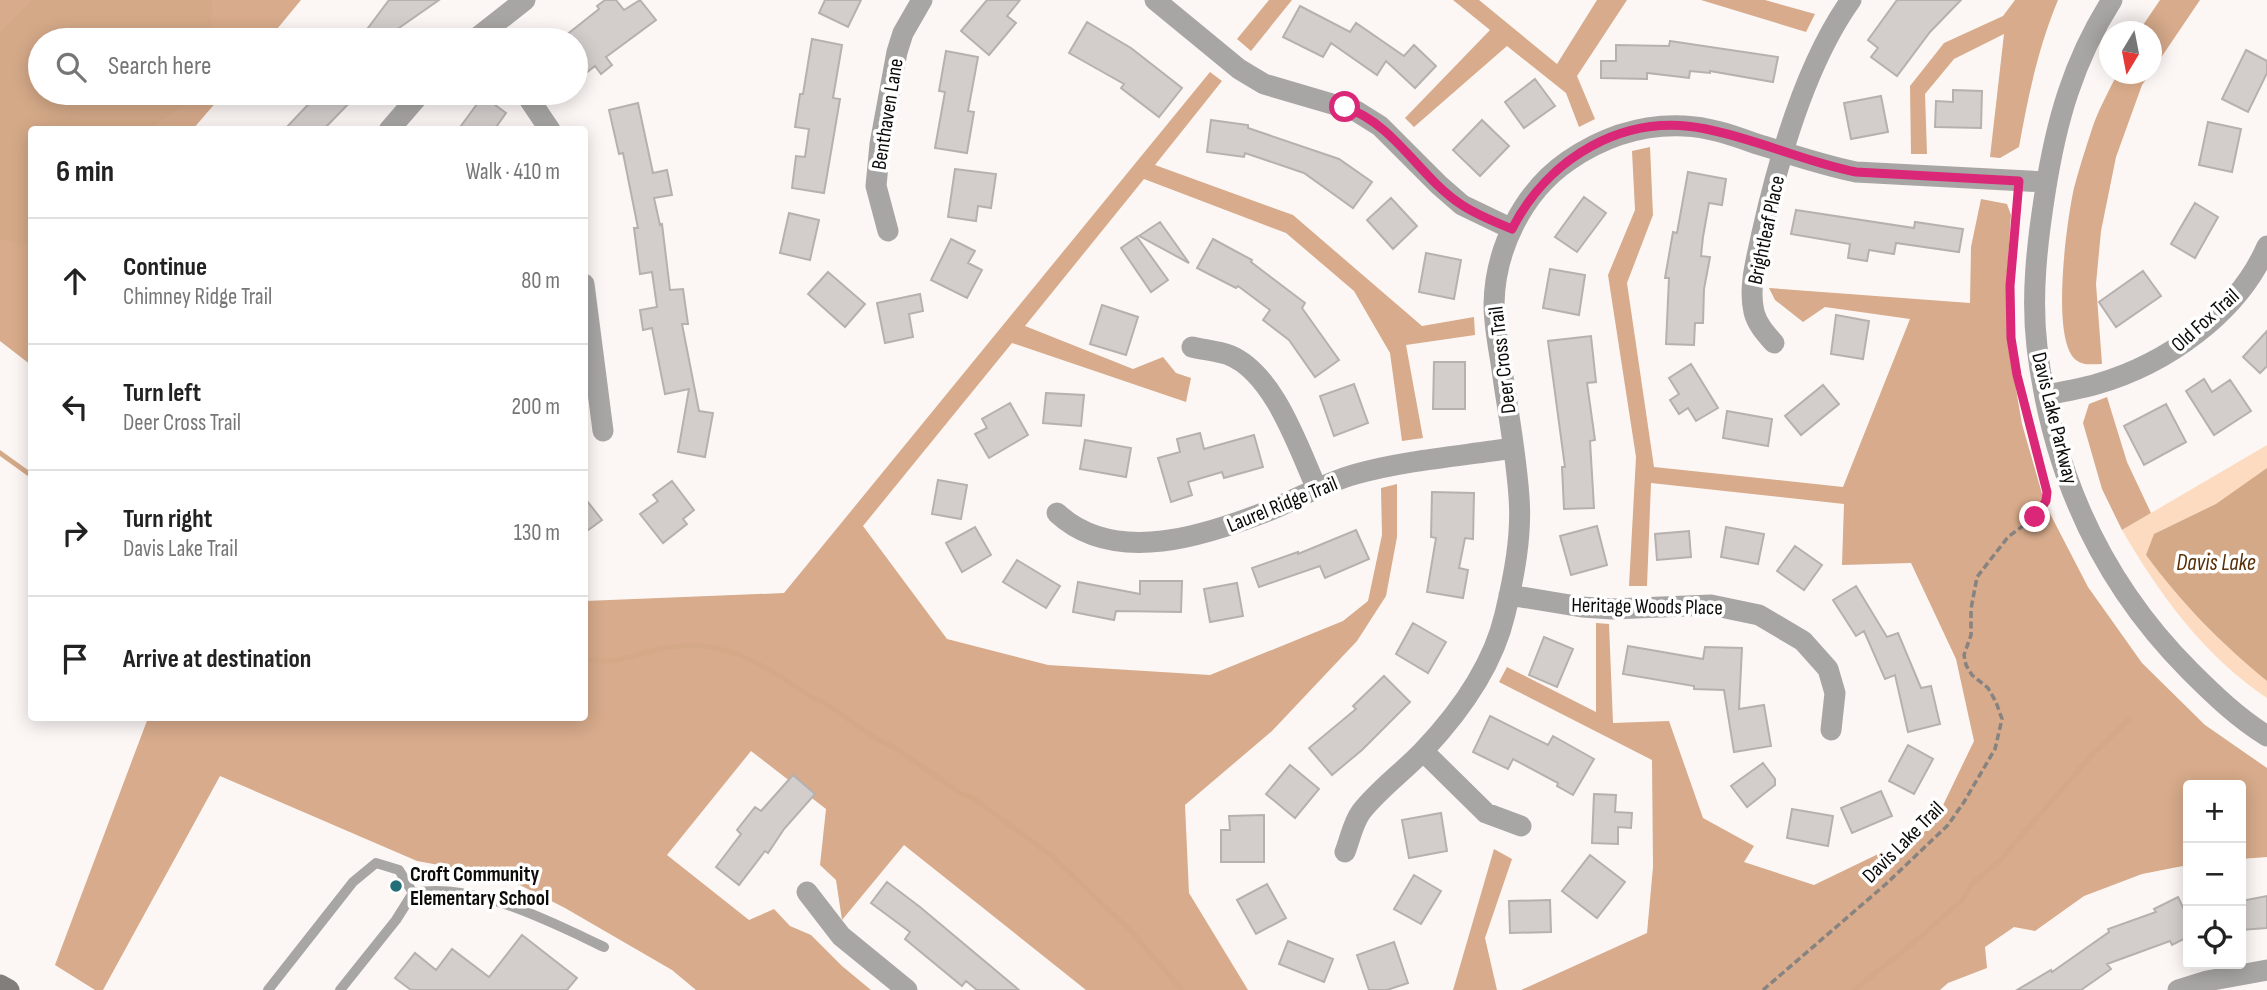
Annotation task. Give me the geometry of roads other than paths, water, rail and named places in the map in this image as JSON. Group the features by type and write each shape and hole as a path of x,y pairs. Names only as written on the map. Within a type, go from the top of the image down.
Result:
{"main road":[{"path":"0,985 9,990"}],"street":[{"path":"493,28 525,0"},
{"name":"Benthaven Lane","path":"888,231 876,186 880,144 897,52 903,33 922,0"},
{"path":"1155,0 1239,69 1264,83 1356,111 1380,126 1438,185 1462,205 1512,229"},
{"name":"Brightleaf Place","path":"1774,343 1757,322 1752,300 1770,196 1802,96 1821,51 1851,0"},
{"name":"Davis Lake Parkway","path":"2112,0 2080,59 2064,100 2053,143 2035,283 2035,399 2080,513 2106,565 2130,603 2168,649 2219,700 2267,736"},
{"path":"392,126 411,105"},
{"path":"533,105 547,126"},
{"name":"Deer Cross Trail","path":"1345,852 1361,813 1423,751 1471,690 1487,662 1504,617 1516,558 1520,520 1494,304 1496,276 1512,229 1523,207 1542,182 1584,150 1622,133 1643,128 1687,126 1724,133 1856,172 2046,182"},
{"name":"Old Fox Trail","path":"2035,399 2131,372 2192,337 2225,307 2246,283 2267,246"},
{"path":"588,315 603,431"},
{"path":"1192,347 1228,355 1255,373 1269,391 1295,439 1317,489"},
{"name":"Laurel Ridge Trail","path":"1057,513 1084,533 1105,539 1152,541 1187,537 1219,529 1354,474 1513,448"},
{"name":"Heritage Woods Place","path":"1509,595 1582,607 1612,609 1711,606 1735,608 1759,615 1803,641 1828,669 1835,693 1831,730"},
{"path":"1423,751 1486,813 1521,826"},
{"path":"807,892 841,936 907,990"},
{"path":"2178,990 2207,981 2267,970"}],"lane":[{"path":"268,990 353,882 376,863 399,870 413,893"},
{"path":"340,990 397,920 413,893 428,890 491,898 561,926 604,947"}],"water":[{"path":"33,0 212,0 211,28 28,28 28,105 186,105 156,126 28,126 28,246 0,239 0,32"},
{"name":"Davis Lake","path":"2267,468 2267,681 2203,622 2146,555 2154,534 2216,504"}],"waterway":[{"path":"0,453 28,473"},
{"path":"588,660 613,661 663,648 691,645 729,651 747,658 814,699 820,700 960,793 973,798 1052,856 1130,930 1182,990"},
{"path":"1854,990 1963,899 1972,884 2000,860 2090,757 2129,719"}],"place":[{"name":"Croft Community Elementary School","path":"396,886"}]}
